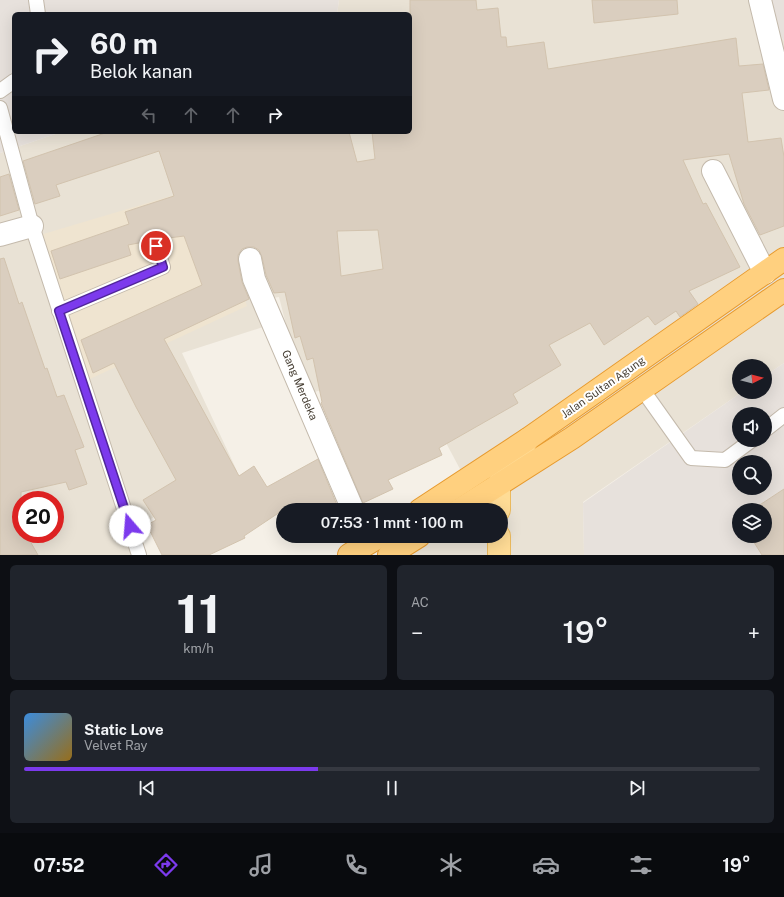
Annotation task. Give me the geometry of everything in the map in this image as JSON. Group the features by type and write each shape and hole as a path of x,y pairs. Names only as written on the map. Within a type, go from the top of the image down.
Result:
{"highway":[{"name":"Jalan Sultan Agung","path":"431,503 528,439 784,259"},
{"path":"469,503 572,438 784,290"},
{"path":"349,555 365,543"},
{"path":"389,555 408,543"}],"main road":[{"path":"499,503 499,483 528,439"},
{"path":"499,543 499,555"}],"street":[{"path":"760,0 784,99"},
{"path":"713,171 766,273"},
{"path":"0,235 32,226"},
{"name":"Gang Merdeka","path":"250,259 254,278 350,503"}],"lane":[{"path":"36,0 38,12"},
{"path":"0,91 12,82"},
{"path":"0,108 32,226 139,555"},
{"path":"59,311 163,267 156,246"},
{"path":"642,389 691,458 725,460 743,447"},
{"path":"772,424 784,415"}],"shaded area":[{"path":"0,0 339,0 337,12 12,12 12,134 55,134 0,153"},
{"path":"339,0 771,0 775,27 784,41 784,363 772,371 772,359 732,359 732,399 583,502 584,555 389,555 408,543 508,543 508,503 470,503 476,499 405,366 304,395 279,297 255,301 263,327 182,353 237,471 127,532 131,555 0,555 0,153 55,134 412,134 412,12 337,12"},
{"path":"771,0 784,0 784,41 775,27"},
{"path":"208,185 247,306 90,379 40,235"},
{"path":"784,363 784,555 584,555 583,503 732,399 772,399 772,371"}],"building":[{"path":"410,0 476,0 477,10 498,8 501,37 506,37 507,47 544,42 548,69 736,38 739,66 763,64 769,90 742,93 748,142 781,138 784,157 784,226 760,235 744,204 729,154 683,160 703,204 706,203 740,267 689,291 698,304 680,317 676,311 655,325 648,316 604,345 590,323 549,345 561,365 513,394 518,403 439,448 442,455 388,480 393,489 363,503 321,403 313,358 307,360 300,336 295,338 285,292 274,293 266,275 259,250 254,247 242,249 238,255 238,261 242,282 249,299 164,339 239,476 254,466 267,487 318,459 336,503 276,503 276,515 244,536 245,538 209,555 162,555 147,525 156,520 143,500 176,480 114,363 93,373 81,340 202,285 184,236 161,239 154,238 149,241 128,245 131,255 60,279 51,251 129,224 125,212 174,196 159,151 56,185 60,196 35,204 23,161 102,134 350,134 357,162 375,159 372,134 412,134 412,12 410,12","holes":["378,230 383,269 341,276 337,231"]},
{"path":"592,0 677,0 678,14 594,23"},
{"path":"9,174 19,210 0,216 0,177"},
{"path":"4,258 19,304 22,302 45,369 47,368 57,397 64,395 84,447 75,450 87,484 69,490 66,482 26,491 12,491 12,543 31,543 38,555 0,555 0,259"},
{"path":"784,489 784,555 762,555 754,543 772,543 772,503 763,503"}],"route":[{"path":"130,526 59,311 163,267 156,246"}]}
